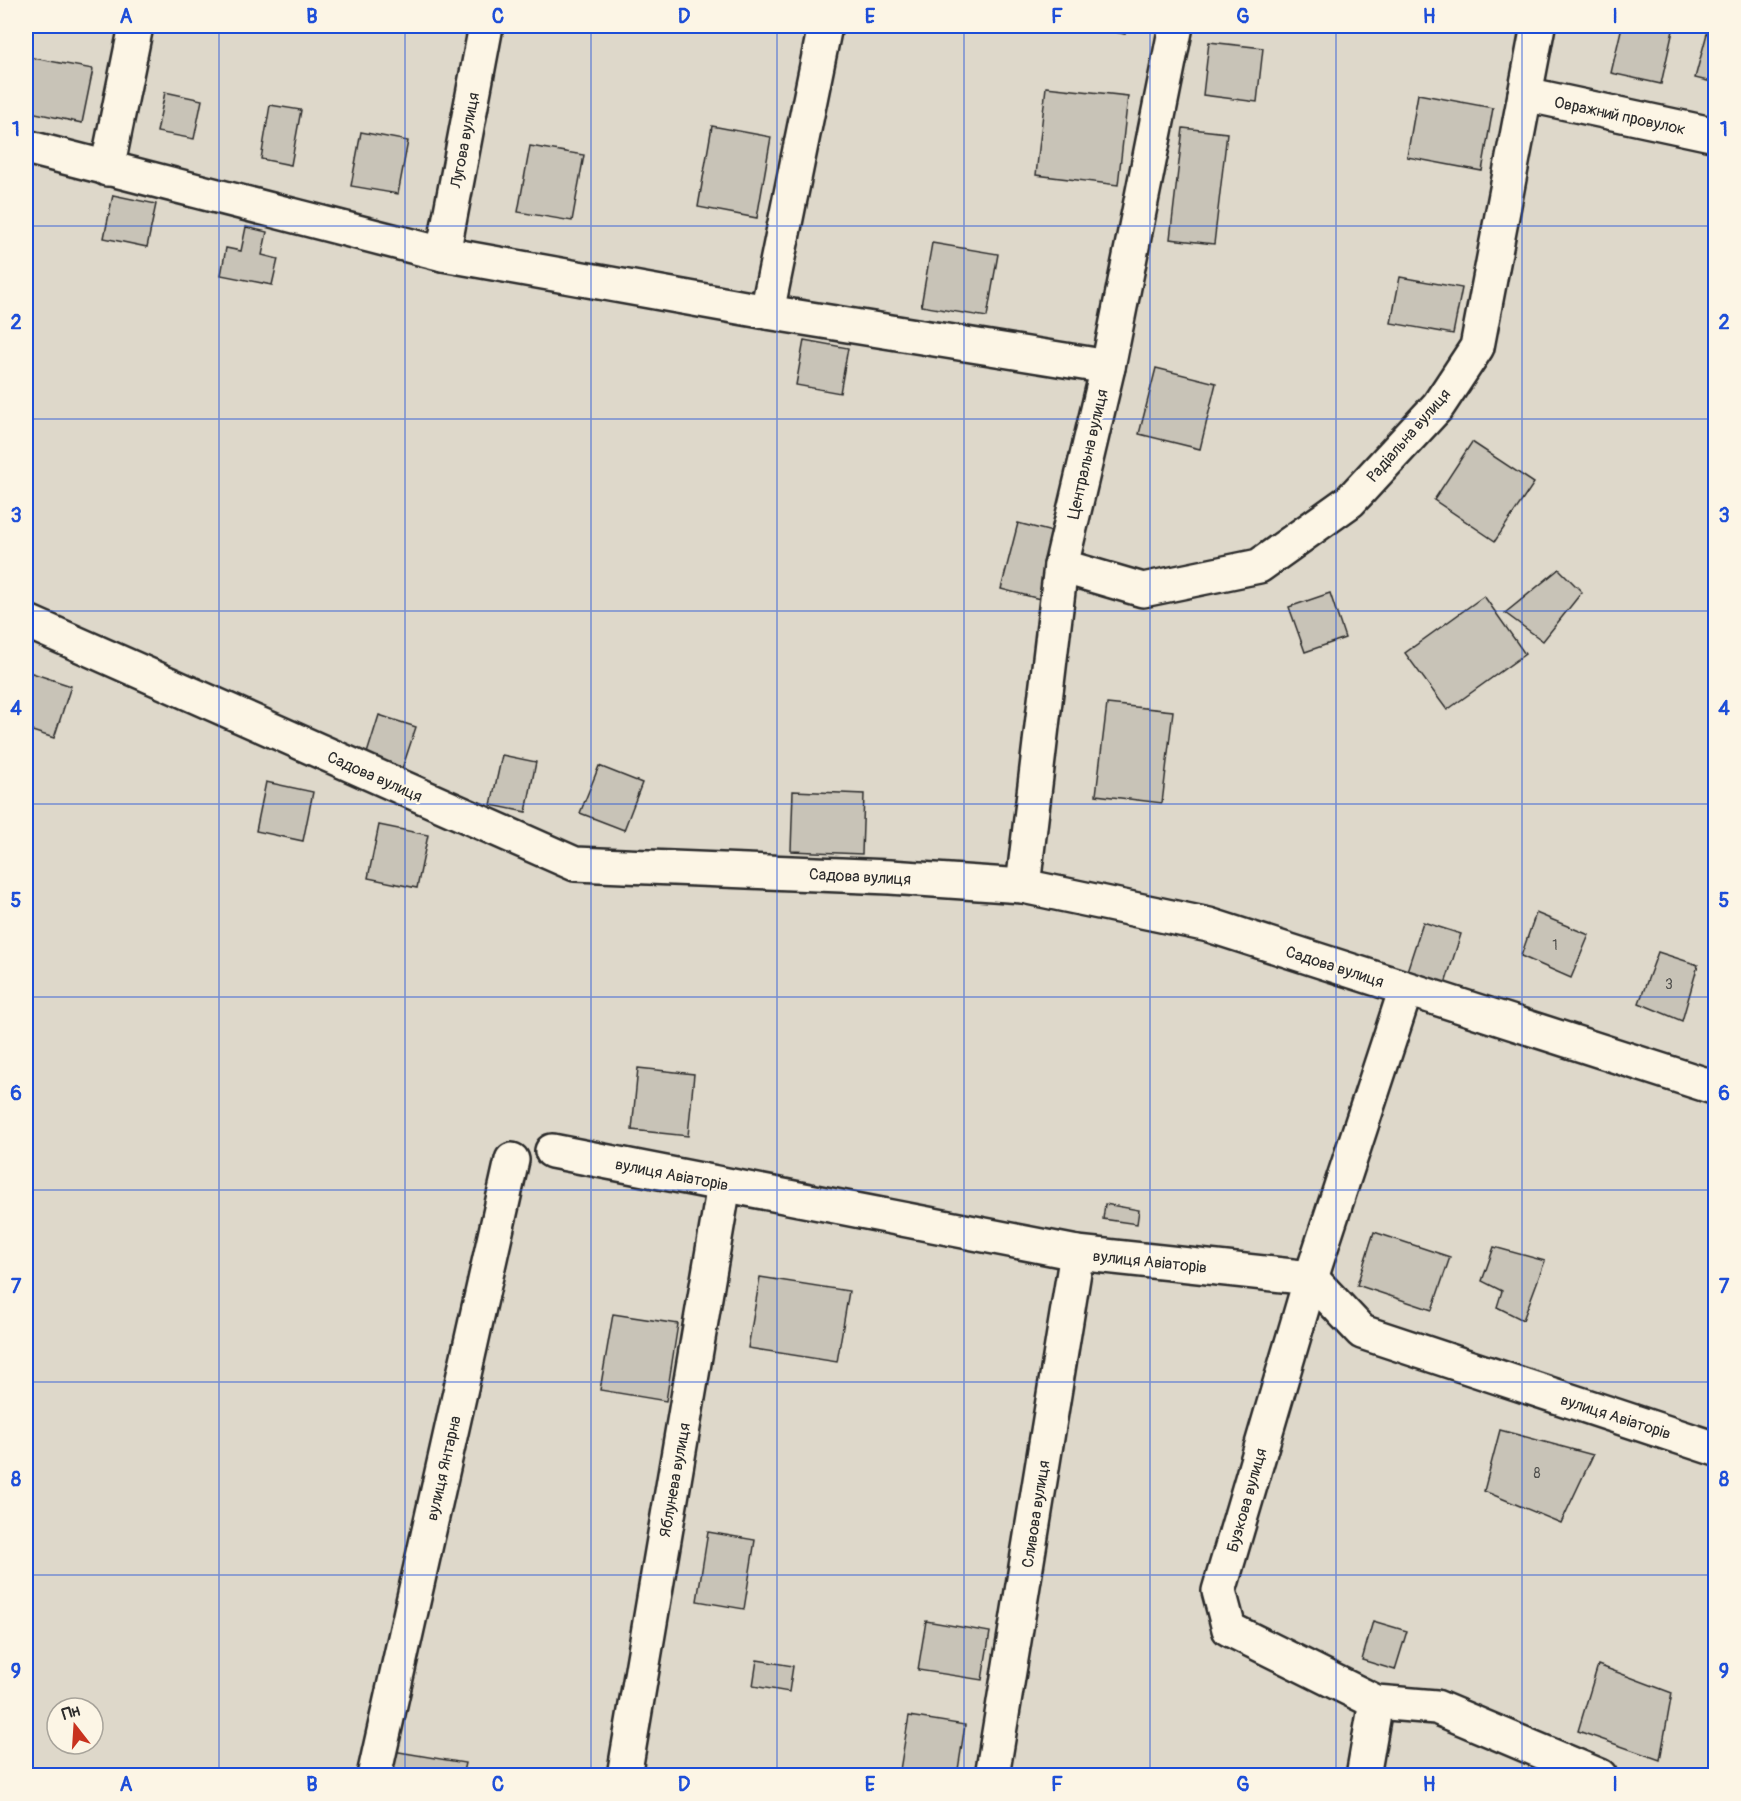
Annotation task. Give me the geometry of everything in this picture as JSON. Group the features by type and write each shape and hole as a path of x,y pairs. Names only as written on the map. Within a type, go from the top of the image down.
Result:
{"street":[{"path":"107,169 136,26"},
{"name":"Лугова вулиця","path":"443,254 486,26"},
{"path":"767,312 825,26"},
{"name":"Центральна вулиця","path":"1023,886 1061,566 1108,367 1176,26"},
{"name":"Радіальна вулиця","path":"1061,566 1143,590 1259,566 1350,501 1438,406 1477,347 1539,26"},
{"name":"Овражний провулок","path":"1525,94 1716,135"},
{"path":"26,147 443,254 767,312 1108,367"},
{"name":"Садова вулиця","path":"26,621 575,864 890,877 1023,886 1209,925 1716,1088"},
{"name":"Бузкова вулиця","path":"1406,989 1311,1278 1219,1591 1229,1629 1376,1702 1436,1707 1600,1776"},
{"name":"вулиця Авіаторів","path":"552,1150 1077,1253 1311,1278 1362,1332 1716,1449"},
{"name":"вулиця Янтарна","path":"374,1776 512,1160"},
{"name":"Яблунева вулиця","path":"624,1776 724,1185"},
{"name":"Сливова вулиця","path":"992,1776 1077,1253"},
{"path":"1363,1776 1376,1702"}],"shaded area":[{"path":"26,26 1715,26 1715,1775 26,1776"}],"building":[{"path":"1091,26 1126,26 1125,34"},
{"path":"1622,26 1674,26 1661,84 1611,73"},
{"path":"1709,26 1716,26 1716,83 1695,78"},
{"path":"1209,42 1263,48 1257,102 1203,95"},
{"path":"28,57 93,69 82,123 26,111"},
{"path":"1046,87 1128,96 1118,185 1036,175"},
{"path":"165,92 202,100 194,139 157,132"},
{"path":"1418,94 1493,108 1482,171 1407,157"},
{"path":"270,105 301,110 291,165 261,159"},
{"path":"712,126 771,137 757,218 698,207"},
{"path":"1183,128 1227,133 1214,244 1170,239"},
{"path":"361,132 408,141 398,194 351,186"},
{"path":"530,146 584,155 572,221 518,212"},
{"path":"113,195 156,204 147,247 104,238"},
{"path":"246,227 267,232 262,255 278,259 272,285 221,275 226,248 241,251"},
{"path":"932,243 998,254 987,317 921,306"},
{"path":"1400,277 1462,288 1453,334 1391,323"},
{"path":"804,340 848,348 840,393 796,385"},
{"path":"1156,368 1216,383 1200,449 1139,434"},
{"path":"1472,442 1534,483 1495,541 1434,500"},
{"path":"1018,523 1056,533 1040,599 1001,589"},
{"path":"1559,569 1582,592 1543,641 1505,613"},
{"path":"1330,593 1345,638 1305,652 1289,607"},
{"path":"1484,596 1525,654 1447,710 1405,653"},
{"path":"26,671 71,686 54,738 26,729"},
{"path":"1107,704 1173,711 1162,803 1096,795"},
{"path":"379,715 416,727 400,775 364,763"},
{"path":"502,755 536,762 526,812 491,805"},
{"path":"599,766 642,783 624,830 580,813"},
{"path":"266,782 313,792 303,841 256,831"},
{"path":"793,791 864,794 862,854 791,851"},
{"path":"379,825 428,835 417,888 368,878"},
{"path":"1536,913 1589,935 1571,978 1521,956"},
{"path":"1423,922 1461,934 1445,984 1407,971"},
{"path":"1658,952 1698,965 1682,1021 1639,1003"},
{"path":"638,1068 694,1074 688,1136 632,1130"},
{"path":"1105,1204 1139,1210 1137,1224 1103,1219"},
{"path":"1374,1232 1450,1257 1432,1310 1357,1285"},
{"path":"1494,1247 1545,1261 1523,1320 1497,1307 1502,1291 1482,1281"},
{"path":"760,1277 849,1291 837,1362 748,1348"},
{"path":"613,1314 678,1324 666,1401 600,1390"},
{"path":"1500,1430 1593,1455 1561,1523 1484,1491"},
{"path":"708,1532 755,1540 744,1609 697,1601"},
{"path":"926,1621 990,1632 982,1680 918,1670"},
{"path":"1373,1621 1407,1631 1395,1670 1362,1660"},
{"path":"757,1660 793,1666 789,1692 753,1686"},
{"path":"1598,1665 1672,1693 1660,1760 1578,1731"},
{"path":"909,1716 965,1725 957,1776 899,1776"},
{"path":"393,1751 465,1763 462,1776 389,1776"}]}
